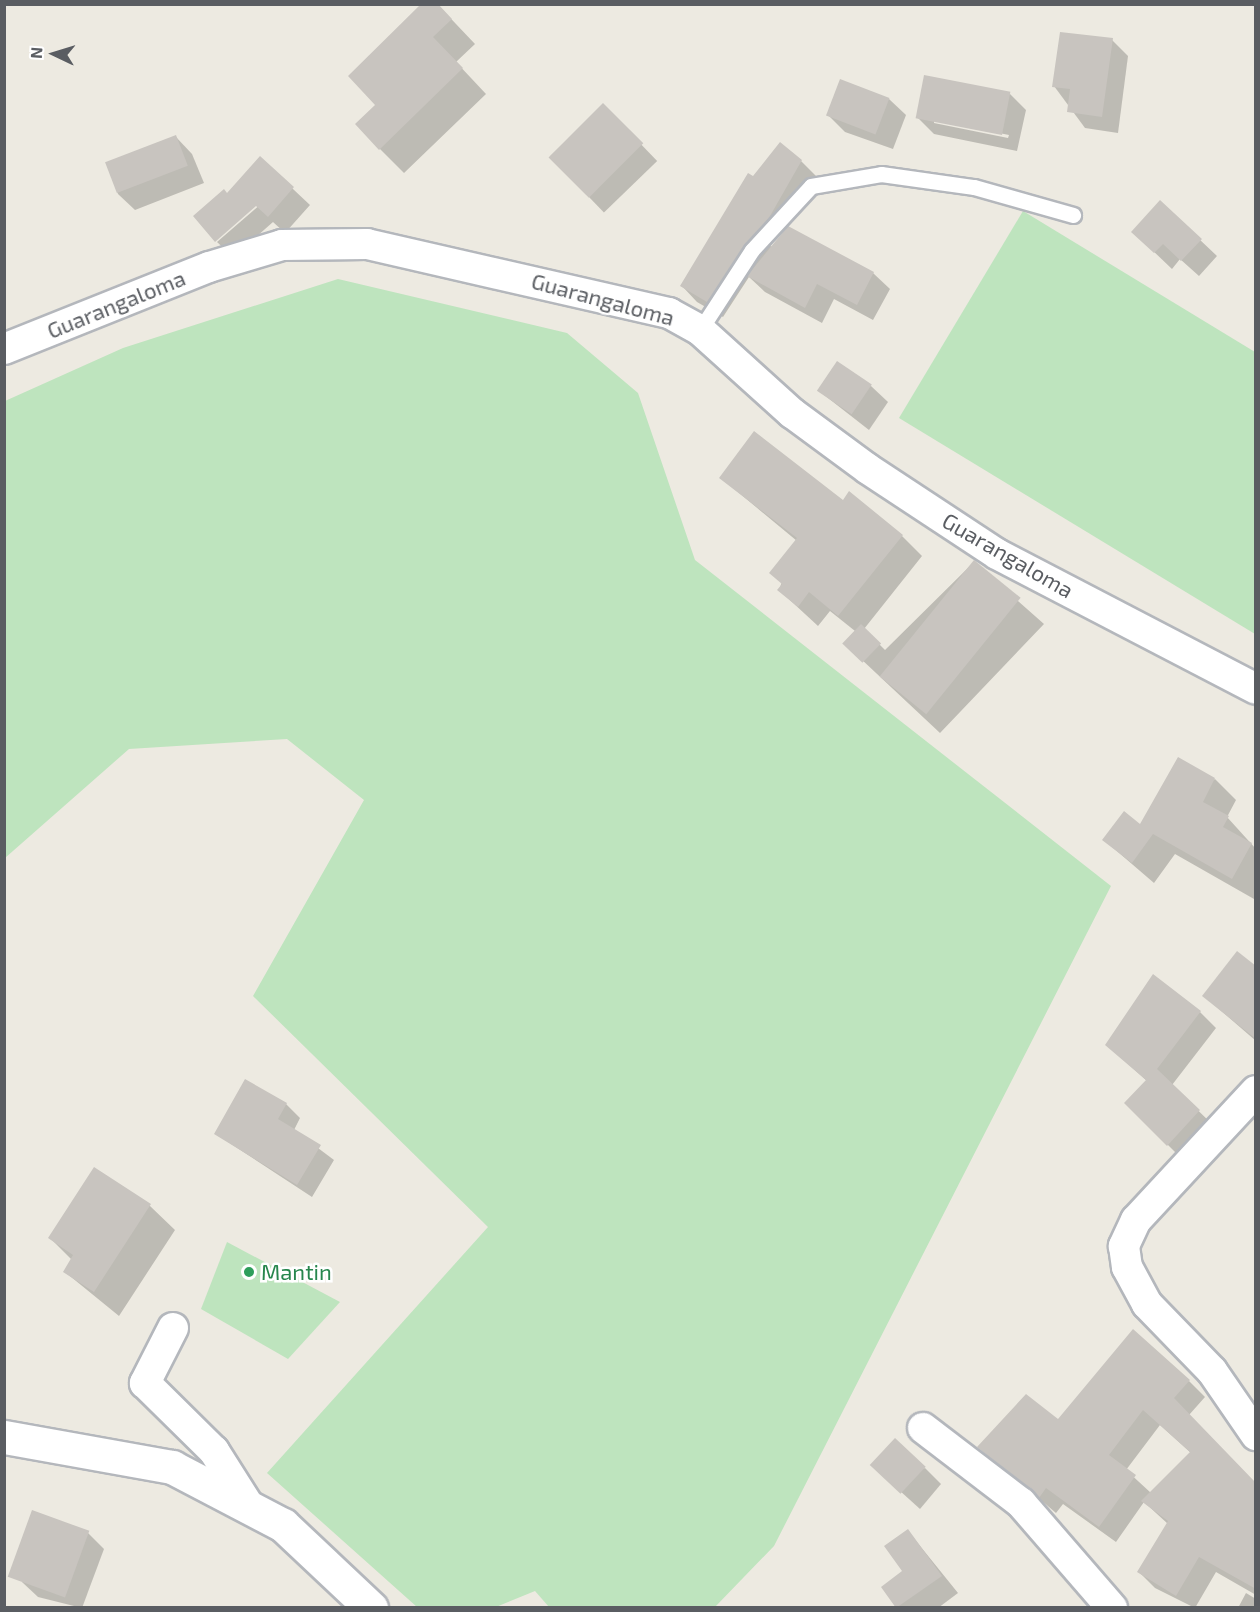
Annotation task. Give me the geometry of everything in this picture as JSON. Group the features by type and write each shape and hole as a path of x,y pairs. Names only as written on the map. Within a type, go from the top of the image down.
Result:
{"main road":[{"path":"4,1437 172,1467 283,1525 371,1608"}],"street":[{"name":"Guarangaloma","path":"4,349 209,267 293,245 367,244 474,265 669,313 700,330 792,413 997,554 1256,689"},
{"path":"1256,1090 1136,1220 1124,1246 1127,1267 1147,1304 1212,1371 1256,1435"},
{"path":"173,1328 145,1383 214,1450 250,1508"},
{"path":"923,1428 1028,1509 1112,1608"}],"lane":[{"path":"700,330 752,250 811,186 881,174 975,187 1073,215"}],"green space":[{"path":"1023,211 1255,352 1255,634 899,418"},
{"path":"338,279 567,333 638,393 695,560 1111,886 774,1546 715,1607 549,1607 535,1591 496,1607 417,1607 267,1473 488,1227 253,996 364,800 287,739 129,749 5,858 5,401 123,348"},
{"name":"Mantin","path":"227,1242 340,1302 288,1359 201,1309"}],"building":[{"path":"421,4 438,4 452,19 433,37 463,68 379,150 355,124 375,105 348,76"},
{"path":"1060,32 1113,38 1102,117 1067,112 1070,89 1052,87"},
{"path":"924,75 1010,92 1002,135 916,118"},
{"path":"840,79 889,98 876,134 826,115"},
{"path":"603,103 643,143 589,198 549,157"},
{"path":"176,135 188,166 117,193 105,162"},
{"path":"780,142 802,160 770,216 707,302 680,286 748,173 753,176"},
{"path":"260,156 294,187 268,217 256,206 215,242 193,216 224,189 227,193"},
{"path":"1160,200 1202,239 1181,261 1163,244 1154,253 1131,232"},
{"path":"788,226 874,272 857,305 817,284 805,308 747,276"},
{"path":"837,361 872,384 852,414 817,391"},
{"path":"754,431 843,500 849,491 903,535 838,616 809,592 798,607 777,590 782,584 769,573 797,538 719,478"},
{"path":"974,560 1021,598 926,714 880,677"},
{"path":"861,624 881,643 862,663 842,643"},
{"path":"1178,757 1215,778 1203,802 1229,816 1223,827 1252,843 1232,879 1153,834 1132,863 1102,840 1124,811 1140,824"},
{"path":"1237,951 1256,966 1256,1039 1202,996"},
{"path":"1153,974 1201,1011 1157,1069 1200,1110 1167,1146 1124,1103 1146,1080 1105,1045"},
{"path":"245,1079 287,1103 278,1119 321,1145 297,1185 214,1134"},
{"path":"94,1167 151,1204 94,1292 63,1272 73,1255 48,1238"},
{"path":"1133,1329 1190,1380 1174,1398 1256,1483 1256,1589 1199,1557 1176,1596 1137,1572 1168,1521 1141,1501 1190,1452 1143,1410 1109,1455 1136,1475 1099,1527 1046,1488 1039,1498 977,1447 1026,1394 1058,1419"},
{"path":"895,1438 926,1467 900,1494 870,1465"},
{"path":"32,1510 89,1531 65,1598 8,1577"},
{"path":"908,1529 942,1576 896,1608 881,1587 902,1571 884,1546"}],"place":[{"name":"Mantin","path":"249,1272"}]}
